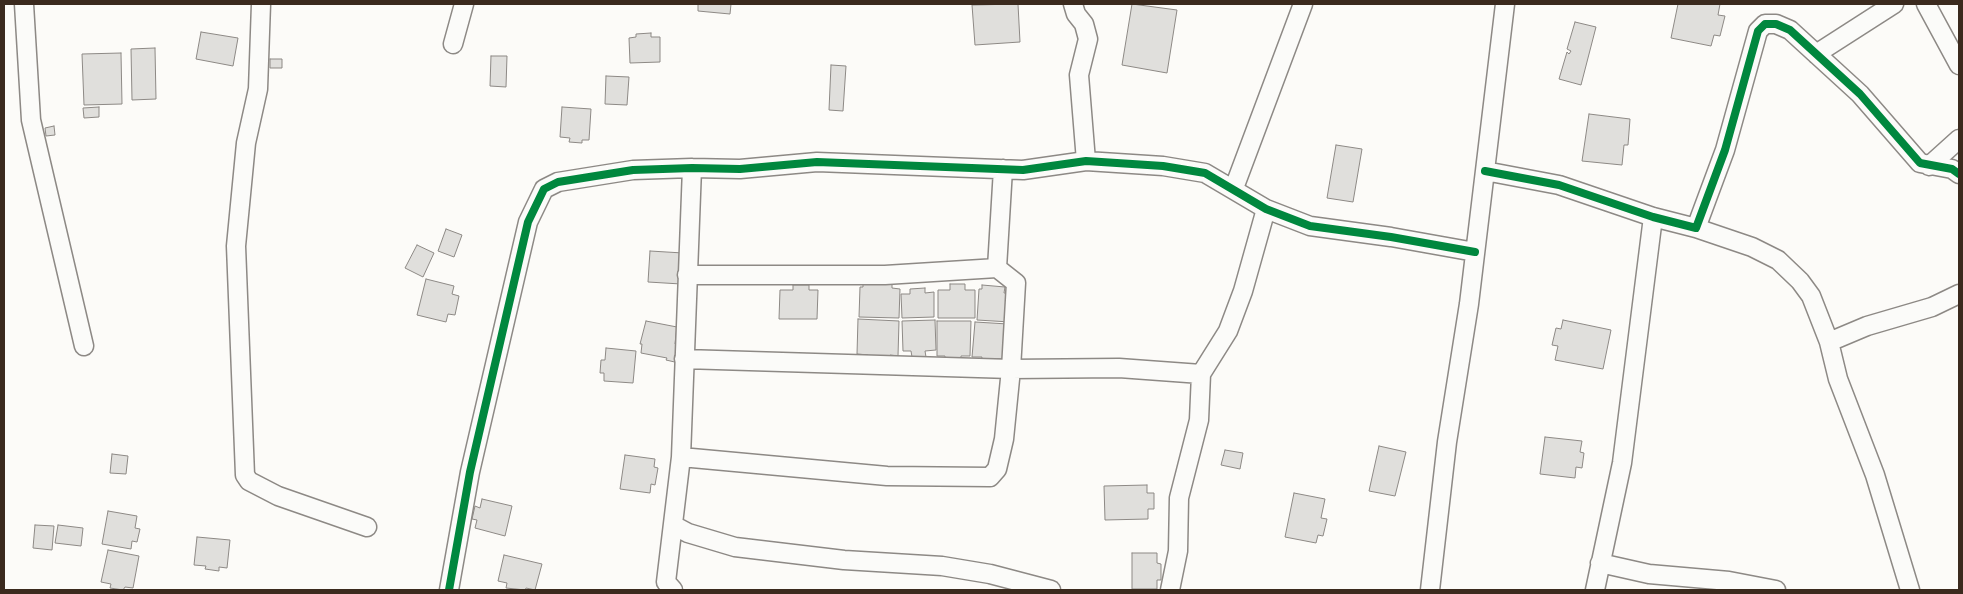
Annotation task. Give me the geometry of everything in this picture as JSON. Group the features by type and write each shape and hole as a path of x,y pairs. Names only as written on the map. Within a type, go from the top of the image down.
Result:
{"street":[{"path":"24,4 31,120 84,346"},
{"path":"261,4 258,89 246,143 236,246 245,475 249,481 278,496 367,527"},
{"path":"453,44 464,4"},
{"path":"1073,4 1076,14 1084,24 1088,40 1079,75 1086,161"},
{"path":"1234,188 1303,4"},
{"path":"1430,590 1447,442 1475,252 1505,4"},
{"path":"1816,54 1894,4"},
{"path":"1926,4 1959,65"},
{"path":"1696,228 1725,150 1758,30 1765,24 1776,24 1790,30 1860,94 1920,163 1952,169 1959,174"},
{"path":"1929,166 1959,139"},
{"path":"449,590 470,472 528,222 544,190 558,182 633,170 740,169 825,162 1023,170 1086,161 1205,172 1234,188 1266,210 1310,226 1391,236 1475,252"},
{"path":"673,590 666,582 681,457 692,168"},
{"path":"997,268 1003,169"},
{"path":"1485,171 1559,185 1653,217 1696,228 1752,247 1778,260 1800,281 1810,296 1829,342 1838,379 1876,475 1910,590"},
{"path":"1170,590 1178,551 1179,498 1199,420 1201,374 1228,331 1243,291 1266,210"},
{"path":"1596,590 1600,562 1622,463 1653,217"},
{"path":"681,457 887,476 990,477 997,469 1004,439 1011,369 1016,283 997,268 885,275 688,275"},
{"path":"1829,342 1867,326 1932,307 1959,294"},
{"path":"684,359 1011,369 1119,368 1201,374"},
{"path":"673,525 688,533 735,547 844,560 942,566 990,574 1051,590"},
{"path":"1600,562 1649,574 1729,581 1776,590"}],"building":[{"path":"698,4 731,4 730,14 698,11"},
{"path":"1018,4 1020,42 975,45 972,5"},
{"path":"1132,4 1177,10 1167,73 1122,65"},
{"path":"1678,4 1720,4 1718,15 1725,16 1720,36 1714,35 1711,46 1671,38"},
{"path":"1575,22 1596,27 1581,85 1559,79 1567,52 1569,54 1571,51 1567,49"},
{"path":"201,32 238,38 233,66 196,59"},
{"path":"651,33 651,37 660,37 660,62 630,63 629,38 636,37 636,34"},
{"path":"155,48 156,99 132,100 131,49"},
{"path":"121,53 122,104 84,105 82,54"},
{"path":"491,56 507,56 506,87 490,86"},
{"path":"270,59 282,59 282,68 270,68"},
{"path":"831,65 846,66 843,111 829,110"},
{"path":"606,76 629,77 627,105 605,104"},
{"path":"99,107 99,117 84,118 83,108"},
{"path":"562,107 591,109 589,140 582,140 582,143 569,142 570,138 560,137"},
{"path":"1589,114 1630,119 1628,145 1624,145 1622,165 1582,161"},
{"path":"54,126 55,135 46,136 45,128"},
{"path":"1336,145 1362,149 1353,202 1327,198"},
{"path":"446,229 462,235 454,257 438,251"},
{"path":"417,245 434,253 423,277 405,268"},
{"path":"650,251 683,253 681,284 648,282"},
{"path":"426,279 454,286 452,294 459,296 455,315 448,314 446,322 417,315"},
{"path":"863,283 892,284 892,288 900,289 899,318 859,317 860,287 863,287"},
{"path":"950,284 965,284 965,290 975,290 975,318 938,318 938,290 950,290"},
{"path":"793,285 809,285 809,290 818,290 817,319 779,319 780,290 793,290"},
{"path":"982,285 1005,287 1004,293 1012,293 1010,322 977,320 979,289 982,289"},
{"path":"925,288 925,293 934,292 934,317 902,318 901,294 910,294 910,289"},
{"path":"858,319 899,321 898,356 890,355 890,360 868,360 868,355 857,354"},
{"path":"935,320 936,350 925,351 926,357 912,357 911,351 903,351 902,321"},
{"path":"1563,320 1611,330 1603,369 1555,360 1558,346 1552,345 1556,328 1561,329"},
{"path":"646,321 677,327 675,344 682,345 679,363 666,360 667,358 641,353 642,344 640,344"},
{"path":"937,321 971,321 970,356 961,356 961,360 945,360 945,356 937,356"},
{"path":"975,322 1008,324 1005,359 997,359 997,362 981,361 982,357 972,357"},
{"path":"606,348 636,351 633,383 604,381 604,373 600,373 601,360 605,360"},
{"path":"1545,437 1582,441 1580,452 1584,453 1582,468 1576,467 1575,478 1540,474"},
{"path":"1379,446 1406,452 1395,496 1369,491"},
{"path":"1225,450 1243,453 1240,469 1221,465"},
{"path":"112,454 128,456 126,474 110,473"},
{"path":"625,455 655,459 654,467 658,468 655,485 651,484 650,493 620,489"},
{"path":"1147,485 1147,493 1154,493 1154,509 1148,509 1148,519 1105,520 1104,486"},
{"path":"1294,493 1325,499 1321,518 1327,519 1323,536 1318,535 1316,543 1285,537"},
{"path":"482,499 512,506 505,536 475,528 477,520 472,519 475,506 480,508"},
{"path":"108,511 137,516 135,528 140,529 137,542 132,541 131,549 102,544"},
{"path":"35,525 54,526 52,550 33,548"},
{"path":"58,525 83,528 81,546 55,543"},
{"path":"197,537 230,540 227,568 219,567 219,571 205,569 206,566 194,565"},
{"path":"108,550 139,556 133,588 125,587 123,590 110,588 111,584 101,582"},
{"path":"1132,553 1157,553 1157,563 1161,564 1161,580 1157,580 1157,589 1132,589"},
{"path":"504,555 542,564 535,590 506,588 507,583 498,581"}],"cycle path":[{"path":"1485,171 1559,185 1653,217 1696,228 1725,150 1758,31 1765,24 1776,24 1790,30 1860,94 1920,163 1952,169 1959,174"},
{"path":"449,590 470,472 528,222 544,189 558,182 633,170 740,169 817,162 1023,170 1086,161 1163,166 1205,173 1266,209 1310,226 1391,237 1475,252"}]}
